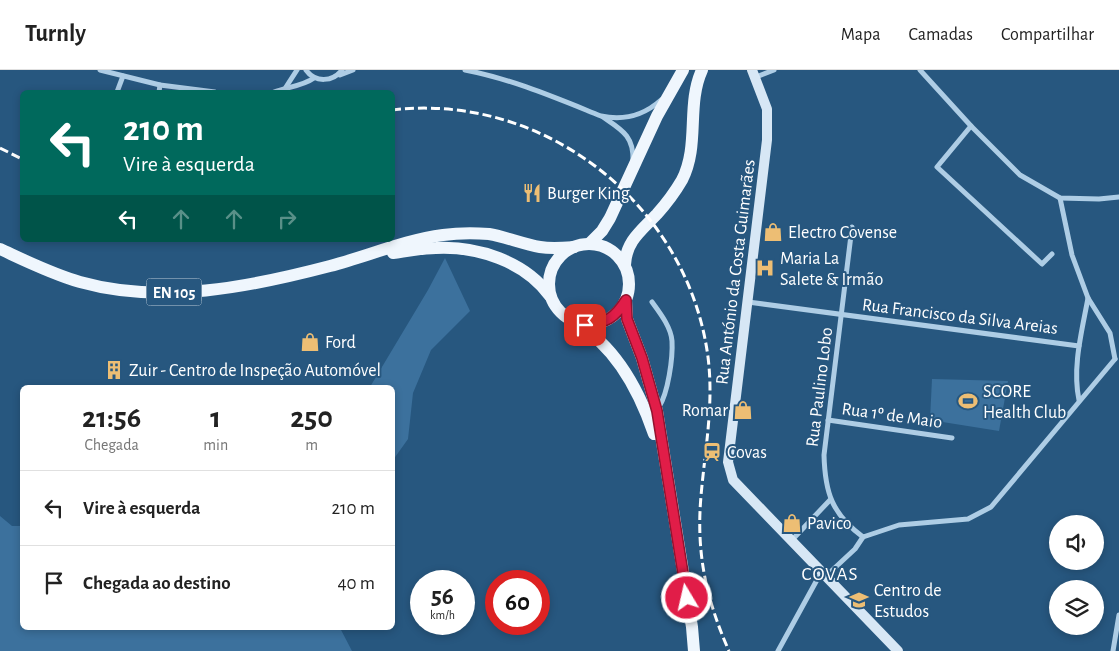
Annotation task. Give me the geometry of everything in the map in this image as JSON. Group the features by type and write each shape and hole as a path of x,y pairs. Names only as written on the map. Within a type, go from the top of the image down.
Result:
{"main road":[{"path":"588,244 595,239 606,225 672,87 683,70"},
{"path":"625,265 626,254 636,236 668,202 682,179 693,141 694,99 702,70"},
{"name":"Rua António da Costa Guimarães","path":"754,73 767,109 767,140 728,462 733,480 792,540"},
{"name":"EN 105","path":"0,249 25,261 81,282 109,288 150,292 197,292 280,278 416,240 459,234 490,234 539,247 556,248 588,244 600,245 610,249 625,265 629,276 626,300 627,319 642,358 657,411 692,627 694,651"},
{"path":"550,296 548,284 550,272 556,261 574,246"},
{"name":"EN 105","path":"351,259 435,248 452,248 471,250 508,262 534,278 563,315 593,334 615,358 628,377 649,418 666,471"},
{"path":"573,322 585,325 598,324 610,319 620,311 626,300"},
{"path":"792,540 898,651"}],"street":[{"path":"100,70 160,85 199,90"},
{"path":"286,87 297,70"},
{"path":"306,70 314,78 321,80 353,70"},
{"path":"335,77 342,70"},
{"path":"465,70 536,90 601,116 624,132 630,140 632,147 632,170"},
{"path":"754,73 774,70"},
{"path":"920,70 971,126 1020,174 1060,198 1099,199 1119,197"},
{"path":"117,90 123,76"},
{"path":"279,90 308,82 314,78"},
{"path":"159,90 160,85"},
{"path":"601,116 624,118 640,114 652,108 672,87"},
{"path":"971,126 937,167 1042,264 1052,254"},
{"path":"778,651 818,578 855,549 863,537 898,525 968,519 991,507 1079,400 1117,359 1110,333 1088,298 1072,255 1060,198"},
{"name":"Rua Paulino Lobo","path":"852,227 824,455 830,500 849,526 863,537"},
{"path":"1079,400 1076,384 1079,346 1088,298"},
{"path":"652,302 662,316 672,340 664,400 657,411"},
{"name":"Rua Francisco da Silva Areias","path":"748,302 1079,346"},
{"name":"Rua 1º de Maio","path":"828,420 952,438"},
{"path":"792,540 830,500"},
{"path":"1113,651 1119,615"}],"shaded area":[{"path":"445,258 470,311 431,350 413,393 408,439 395,457 395,385 371,385"},
{"name":"SCORE Health Club","path":"932,379 1008,381 999,431 930,420"},
{"path":"0,516 12,526 20,526 20,630 341,630 352,651 0,651"}],"railway":[{"path":"395,110 449,109 503,120 554,140 600,170 640,207 672,252 695,302 708,357 710,392 701,496 700,537 704,575 714,613 729,651"},
{"path":"0,148 20,158"}],"place":[{"name":"Burger King","path":"532,193"},
{"name":"Electro Covense","path":"773,232"},
{"name":"Maria La Salete & Irmão","path":"765,268"},
{"name":"Ford","path":"310,342"},
{"name":"Zuir - Centro de Inspeção Automóvel","path":"114,370"},
{"name":"SCORE Health Club","path":"968,401"},
{"name":"Romar","path":"743,410"},
{"name":"Covas","path":"712,452"},
{"name":"Pavico","path":"792,523"},
{"name":"Centro de Estudos","path":"859,600"}],"district":[{"name":"COVAS","path":"830,573"}],"route":[{"path":"585,325 598,324 610,319 620,311 626,300 627,319 642,358 657,411 687,598"}]}
